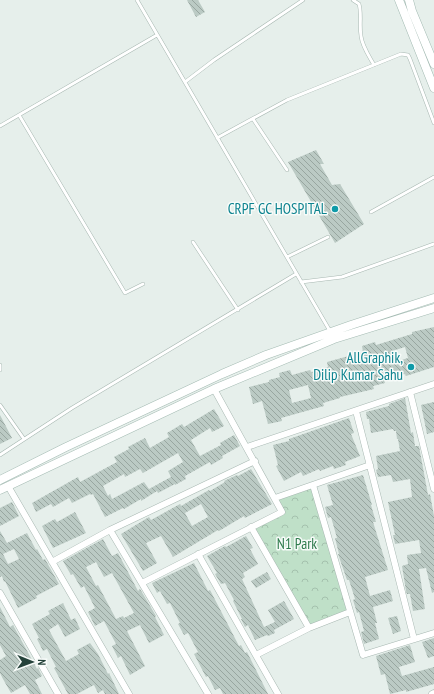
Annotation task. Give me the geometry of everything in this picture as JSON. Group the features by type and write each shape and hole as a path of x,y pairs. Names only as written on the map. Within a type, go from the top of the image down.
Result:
{"street":[{"path":"399,0 434,88"},
{"path":"409,0 412,11 434,64"},
{"path":"0,480 222,374 331,332 434,298"},
{"path":"129,694 52,562 4,488 214,388 334,339 434,308"},
{"path":"248,447 434,384"},
{"path":"142,583 282,512 248,447 214,388"},
{"path":"410,392 434,489"},
{"path":"356,410 414,639"},
{"path":"44,458 48,467"},
{"path":"52,562 110,530 255,461"},
{"path":"275,498 370,465"},
{"path":"313,485 363,655 434,633"},
{"path":"251,528 309,628"},
{"path":"110,530 208,694"},
{"path":"198,554 278,694"},
{"path":"0,593 58,694"},
{"path":"256,655 309,628 350,612"}],"lane":[{"path":"137,0 331,332"},
{"path":"184,82 303,0"},
{"path":"353,0 359,4 361,9 361,35 364,47 374,65"},
{"path":"0,126 157,35"},
{"path":"217,138 287,100 401,54 408,55 434,124"},
{"path":"19,115 125,293 142,284"},
{"path":"252,119 286,170"},
{"path":"371,212 434,177"},
{"path":"286,257 328,237"},
{"path":"193,242 238,310"},
{"path":"301,282 342,277 434,244"},
{"path":"0,455 72,408 296,274"},
{"path":"0,365 0,370"},
{"path":"0,405 24,440"}],"green space":[{"name":"N1 Park","path":"313,485 350,612 309,628 251,527 282,512 275,498"}],"building":[{"path":"187,0 198,0 205,12 196,17"},
{"name":"CRPF GC HOSPITAL","path":"316,150 324,164 320,164 332,185 340,184 364,224 335,243 288,162"},
{"path":"434,327 434,367 406,376 405,374 384,380 385,383 373,386 374,389 340,397 323,403 324,406 281,418 282,421 268,424 262,401 253,404 249,387 269,382 269,380 280,377 279,373 290,370 292,375 328,367 327,362 363,352 362,346 375,342 376,345 412,334 412,332","holes":["405,347 408,358 395,362 392,351","308,385 311,398 292,403 289,390"]},
{"path":"405,398 411,433 413,432 415,446 419,446 428,495 430,494 434,516 434,592 432,593 426,568 419,569 425,609 413,611 410,594 407,594 406,591 402,566 408,564 407,555 421,553 419,540 395,544 393,535 395,535 388,502 412,497 410,479 393,482 391,475 378,477 376,470 378,469 376,456 400,451 398,439 396,431 393,429 371,433 369,419 367,419 366,412 389,406 389,404"},
{"path":"434,402 434,432 427,434 421,405"},
{"path":"214,409 224,426 212,432 210,428 191,440 200,456 221,445 220,443 234,435 240,446 222,456 223,458 211,465 210,462 185,476 186,479 175,485 158,493 157,491 141,501 141,499 124,509 123,508 105,517 93,494 72,503 69,498 53,507 51,504 36,512 32,503 78,477 80,482 117,462 114,457 129,449 128,447 145,438 150,448 169,437 167,433 182,424 184,427","holes":["178,453 183,462 168,471 171,477 149,489 144,482 112,499 110,494 108,496 103,486 124,474 125,477 140,469 143,473"]},
{"path":"0,415 12,438 0,444"},
{"path":"349,418 354,433 351,434 360,456 345,462 346,465 334,469 333,466 320,471 319,469 303,476 301,472 284,481 276,466 278,465 273,445 289,441 289,439"},
{"path":"251,469 272,504 245,518 244,516 173,557 161,536 146,543 157,563 143,571 121,534 149,517 151,520 180,504 181,506 209,490 210,491 225,482 224,481 237,475 238,476","holes":["201,504 208,517 192,526 185,513"]},
{"path":"363,475 376,522 373,522 388,570 365,577 370,596 390,590 393,601 373,607 379,639 364,644 361,632 364,631 359,612 357,613 353,600 355,599 349,580 347,580 338,554 335,538 337,538 331,517 328,518 325,507 333,505 327,485"},
{"path":"12,502 19,516 0,526 0,508"},
{"path":"75,512 86,533 53,548 42,526 55,519 57,522"},
{"path":"0,531 7,543 27,533 36,550 37,549 43,560 45,559 59,584 36,596 37,598 18,608 5,581 4,582 2,576 0,577","holes":["14,549 19,559 8,564 3,554"]},
{"path":"246,536 253,548 250,549 258,564 243,573 245,577 242,579 264,627 275,622 268,610 284,601 294,619 274,630 275,633 255,640 248,625 245,627 225,583 221,584 215,574 217,573 207,556"},
{"path":"103,539 112,556 118,553 138,591 140,589 156,616 155,617 164,635 149,643 140,625 127,631 145,666 130,675 121,656 118,658 112,646 116,644 104,621 95,626 88,612 95,608 84,586 81,588 63,561","holes":["96,562 104,577 112,573 134,613 124,618 123,616 116,619 98,585 96,586 86,567"]},
{"path":"194,563 239,646 241,645 245,653 247,652 268,694 223,694 220,688 215,690 208,676 206,677 194,654 198,652 188,633 184,635 170,603 167,604 160,591 157,593 152,583"},
{"path":"267,572 271,579 256,588 251,581"},
{"path":"63,603 71,620 75,618 80,629 65,637 58,624 49,630 66,661 79,654 77,650 90,643 98,654 108,674 109,673 119,694 105,694 103,690 98,693 94,685 77,694 68,694 54,668 56,667 47,649 43,651 37,639 39,638 32,624 50,614 48,611"},
{"path":"0,607 10,627 13,625 42,676 35,680 42,694 30,694 25,685 11,693 0,673 0,660 6,656 0,645"},
{"path":"397,616 401,631 393,634 388,618"},
{"path":"434,638 434,656 428,658 422,642"},
{"path":"410,645 415,662 399,667 402,676 434,667 434,684 406,692 406,690 390,694 385,674 381,675 376,656"}],"place":[{"name":"CRPF GC HOSPITAL","path":"335,209"},
{"name":"AllGraphik, Dilip Kumar Sahu","path":"411,367"}]}
